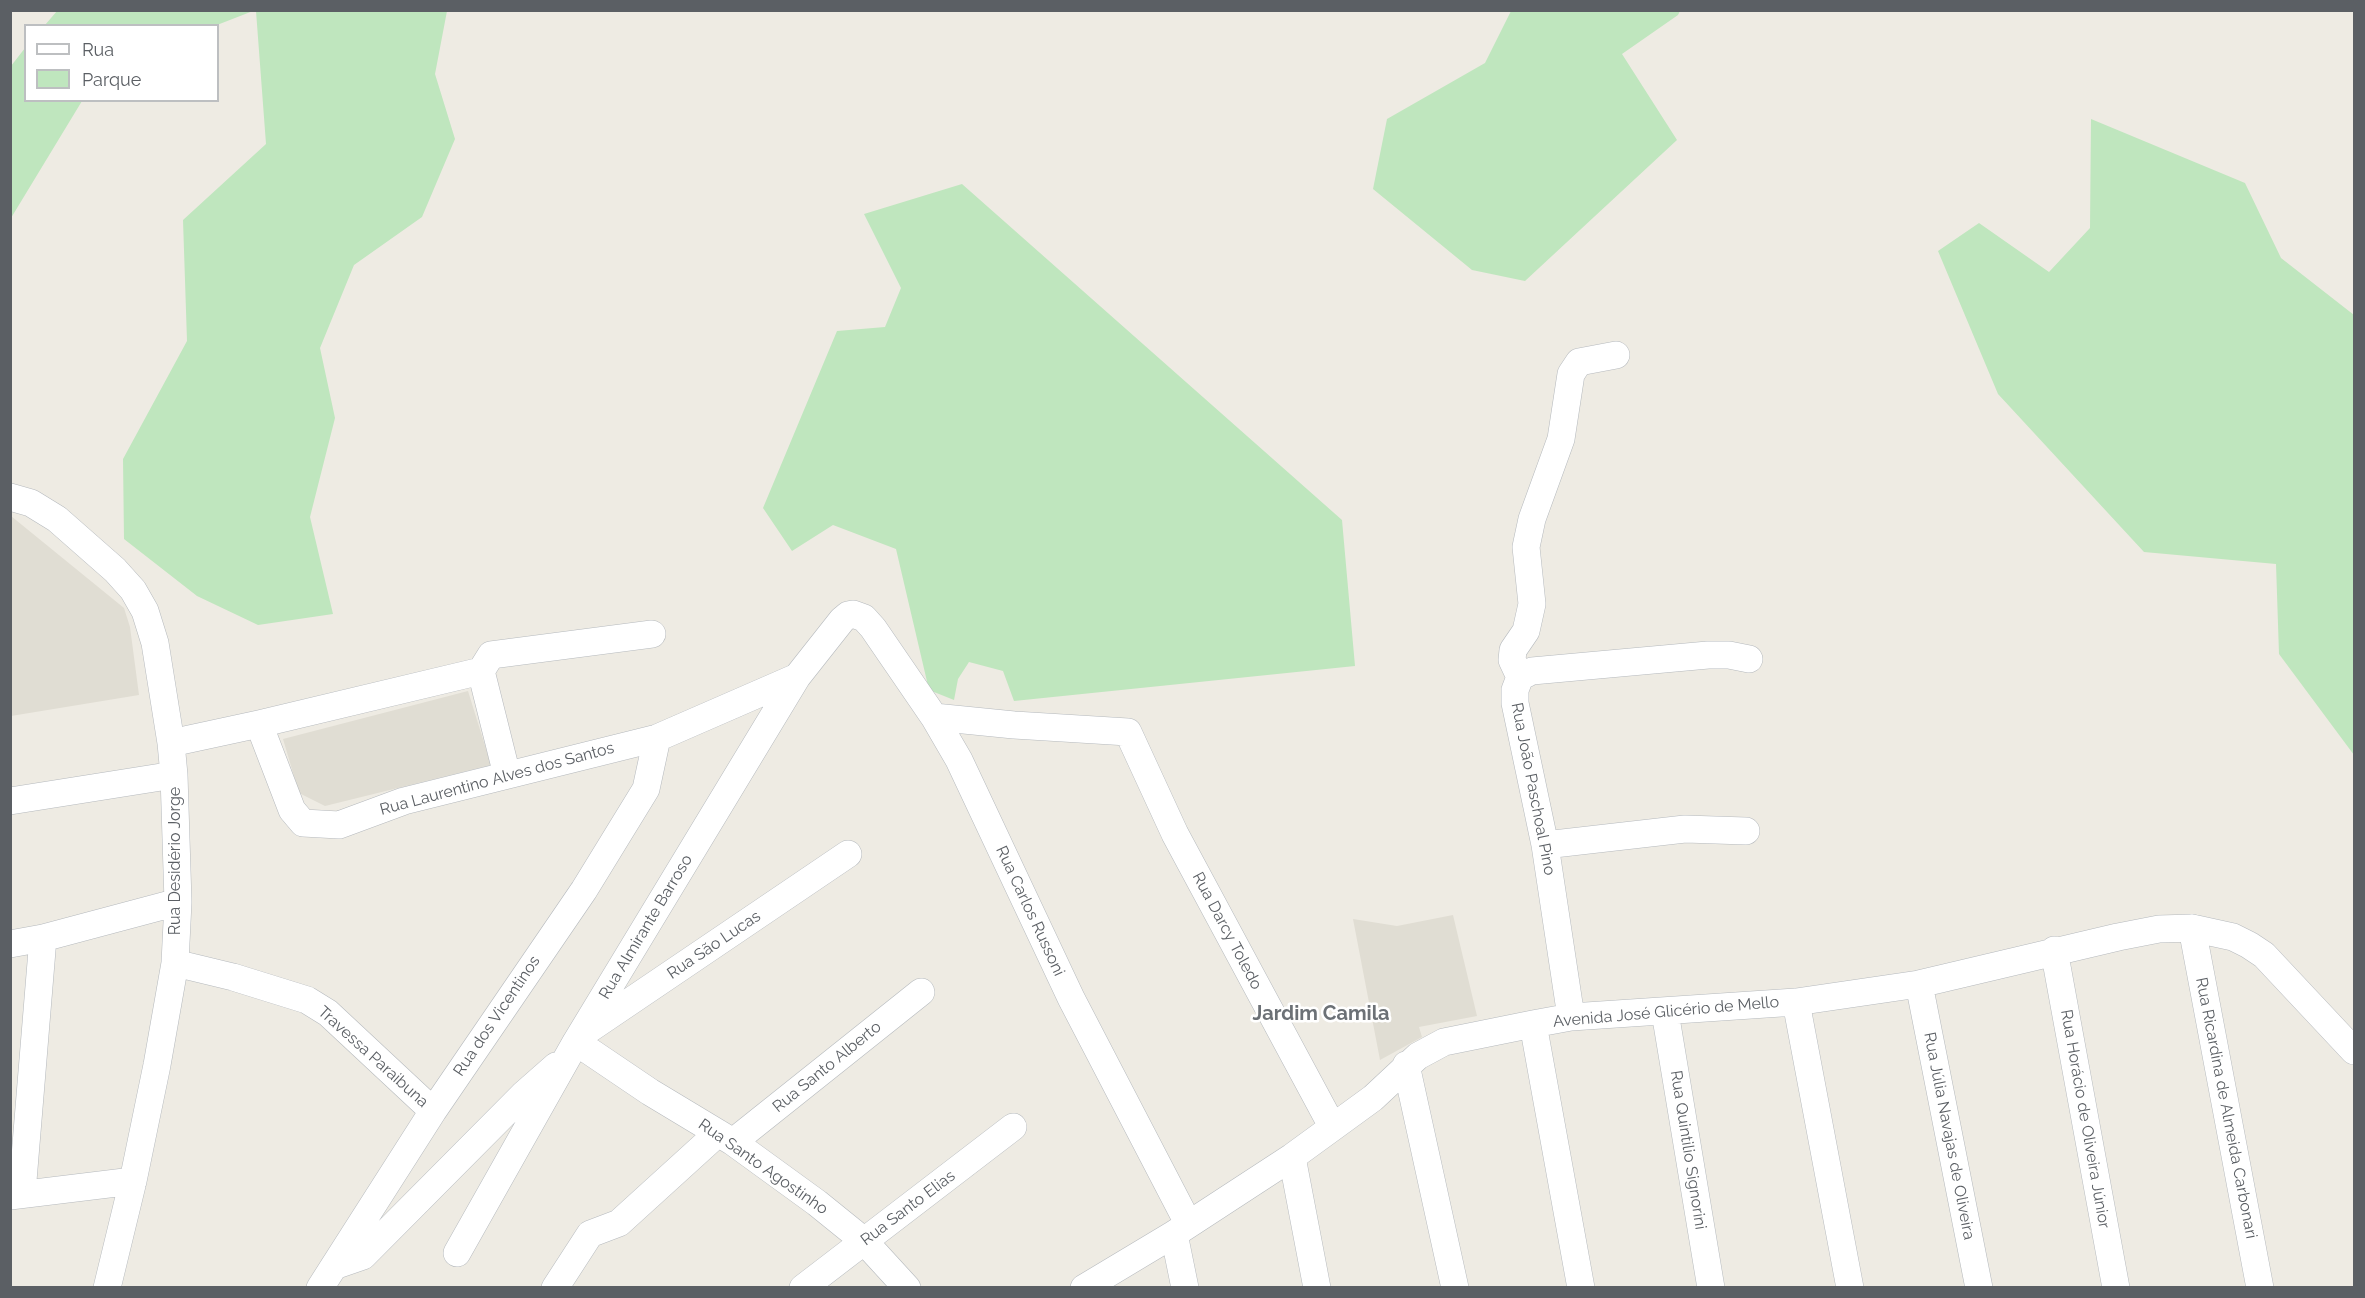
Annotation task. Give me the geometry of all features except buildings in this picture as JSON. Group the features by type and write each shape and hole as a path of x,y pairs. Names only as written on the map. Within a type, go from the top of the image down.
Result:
{"street":[{"name":"Rua João Paschoal Pino","path":"1571,1017 1545,845 1515,703 1515,690 1520,677 1512,660 1514,650 1526,631 1532,604 1526,547 1532,519 1561,439 1571,374 1579,362 1616,355"},
{"name":"Rua Desidério Jorge","path":"10,497 31,503 57,519 115,570 133,590 145,611 155,643 171,743 178,902 175,963 133,1181 107,1287"},
{"name":"Rua Almirante Barroso","path":"457,1253 575,1044 797,677 842,620 853,614"},
{"name":"Rua Carlos Russoni","path":"853,614 864,618 873,628 934,717 963,769 1181,1229 1185,1287"},
{"path":"171,743 481,671 491,655 652,634"},
{"path":"1520,677 1532,671 1708,655 1729,655 1749,659"},
{"path":"481,671 507,775"},
{"name":"Rua Laurentino Alves dos Santos","path":"260,724 292,810 303,823 339,825 404,801 657,738 797,677"},
{"name":"Rua Darcy Toledo","path":"934,717 1014,725 1128,732 1175,834 1332,1126"},
{"name":"Rua dos Vicentinos","path":"327,1280 433,1111 584,890 646,789 657,738"},
{"path":"10,801 174,775"},
{"path":"1545,845 1685,830 1746,831"},
{"name":"Rua São Lucas","path":"575,1044 848,854"},
{"path":"10,944 43,938 178,902"},
{"name":"Avenida José Glicério de Mello","path":"1084,1287 1181,1229 1292,1157 1373,1098 1418,1056 1444,1042 1533,1024 1571,1017 1796,1002 1919,984 2054,950 2159,929 2192,928 2232,938 2264,955 2355,1051"},
{"name":"Rua Ricardina de Almeida Carbonari","path":"2192,928 2260,1287"},
{"path":"43,938 16,1194 133,1181"},
{"name":"Rua Horácio de Oliveira Júnior","path":"2054,950 2116,1287"},
{"name":"Travessa Paraibuna","path":"175,963 233,977 307,1000 328,1013 433,1111"},
{"name":"Rua Júlia Navajas de Oliveira","path":"1919,984 1979,1287"},
{"name":"Rua Santo Alberto","path":"555,1287 590,1234 619,1222 726,1138 921,992"},
{"path":"1796,1002 1850,1287"},
{"name":"Rua Quintilio Signorini","path":"1665,1012 1711,1287"},
{"path":"1533,1024 1581,1287"},
{"path":"327,1280 363,1256 575,1044"},
{"name":"Rua Santo Agostinho","path":"575,1044 726,1138 817,1203 864,1241 907,1287"},
{"path":"1406,1065 1455,1287"},
{"name":"Rua Santo Elias","path":"802,1287 1014,1127"},
{"path":"1292,1157 1317,1287"}],"shaded area":[{"path":"11,516 124,608 130,627 139,695 11,716"},
{"path":"468,691 491,765 325,806 299,793 283,739"},
{"path":"1453,915 1477,1016 1419,1027 1422,1037 1380,1060 1353,919 1397,926"}],"green space":[{"path":"57,10 253,11 219,24 46,24"},
{"path":"256,11 447,11 435,74 455,139 422,217 354,265 320,348 335,418 310,517 333,614 258,625 197,596 124,539 123,459 187,341 183,220 266,144"},
{"path":"1511,11 1680,11 1678,15 1622,54 1677,140 1525,281 1472,270 1373,189 1387,119 1485,63"},
{"path":"24,49 24,102 81,102 11,218 11,66"},
{"path":"2091,119 2245,183 2281,258 2354,315 2354,755 2279,654 2276,564 2144,552 1998,394 1938,251 1979,223 2049,272 2090,228"},
{"path":"962,184 1342,520 1355,666 1014,701 1003,671 969,662 958,679 954,700 929,690 896,549 833,525 792,551 763,508 837,331 885,327 901,288 864,214"}],"district":[{"name":"Jardim Camila","path":"1321,1014"}]}
